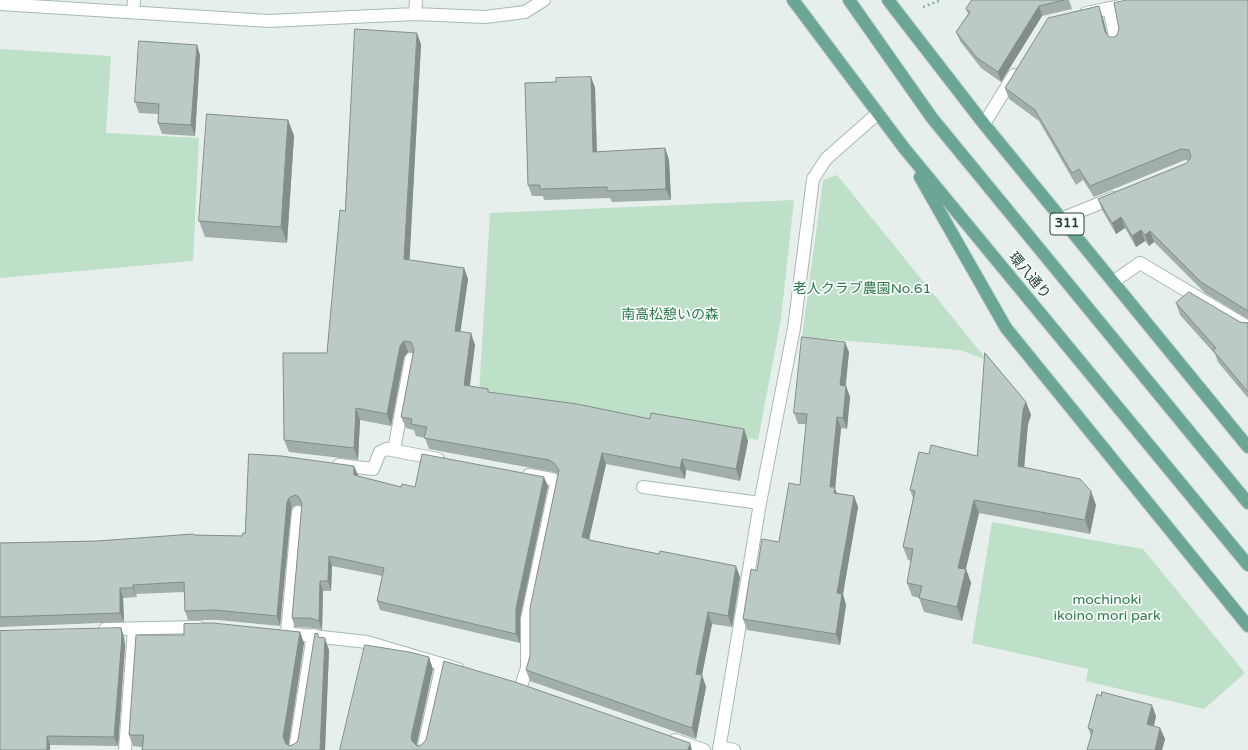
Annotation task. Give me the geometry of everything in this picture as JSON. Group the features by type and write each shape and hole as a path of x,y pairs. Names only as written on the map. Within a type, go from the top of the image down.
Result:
{"main road":[{"name":"環八通り","path":"793,0 904,148 1248,565"},
{"name":"環八通り","path":"849,0 932,118 1248,503"},
{"name":"311","path":"888,0 984,124 1063,218 1113,282 1248,446"},
{"path":"904,148 1006,328 1248,626"}],"street":[{"path":"415,14 416,0"},
{"path":"0,4 133,6 269,21 415,14 485,17 525,12 544,0"},
{"path":"1073,16 1140,2"},
{"path":"1109,8 1116,41"},
{"path":"984,124 1020,65"},
{"path":"734,750 719,749 760,503 794,328 813,179 826,159 878,113"},
{"path":"1063,218 1125,193"},
{"path":"1113,282 1140,263 1248,327"},
{"path":"394,450 410,359"},
{"path":"326,464 373,468 383,449 450,461"},
{"path":"521,473 552,479 556,484 526,619 527,668 521,686"},
{"path":"643,487 760,503"},
{"path":"288,633 298,512"},
{"path":"94,630 209,627"},
{"path":"125,750 134,629"},
{"path":"272,632 313,635 367,642 470,672"},
{"path":"296,750 313,635"},
{"path":"423,750 442,664"},
{"path":"507,682 535,692"},
{"path":"667,737 704,750"}],"path":[{"path":"923,7 941,0"}],"green space":[{"path":"0,49 111,56 106,133 199,138 193,261 0,278"},
{"name":"老人クラブ農園No.61","path":"837,175 987,360 960,350 802,337 823,180"},
{"name":"南高松憩いの森","path":"794,200 781,319 758,440 479,393 490,213"},
{"name":"mochinoki ikoino mori park","path":"992,522 1143,549 1245,673 1204,709 1086,681 1088,669 972,643"}],"building":[{"path":"972,0 1064,0 1039,6 998,72 977,58 956,32 970,12 966,9"},
{"path":"1127,0 1248,0 1248,311 1201,282 1150,231 1145,235 1141,230 1132,236 1121,217 1112,223 1098,199 1187,163 1191,157 1189,150 1181,149 1090,186 1079,169 1072,173 1035,110 1005,88 1048,18 1099,6 1105,32 1109,37 1114,37 1117,35 1119,29 1114,3"},
{"path":"355,29 417,33 404,259 464,268 455,331 471,333 464,385 488,389 488,392 577,404 650,419 651,413 744,429 736,469 682,459 680,468 602,453 582,537 589,540 659,554 660,551 736,566 728,616 708,612 696,674 702,675 692,728 526,670 530,656 530,608 559,470 554,463 549,460 424,438 427,427 411,424 412,419 401,417 414,349 411,342 404,341 400,346 387,414 356,408 354,448 284,440 283,353 327,353 340,210 345,211"},
{"path":"139,41 197,45 191,125 158,123 159,104 135,102"},
{"path":"591,77 593,152 665,148 666,189 607,191 607,187 540,189 540,185 528,185 525,83 556,82 556,78"},
{"path":"207,114 288,120 281,227 199,221"},
{"path":"1189,292 1240,322 1248,322 1248,392 1213,350 1216,348 1176,303"},
{"path":"802,337 845,342 840,385 846,386 843,418 837,417 830,487 835,487 834,493 854,496 837,593 842,594 836,634 743,619 751,569 757,571 762,539 779,542 789,483 800,485 807,414 794,413"},
{"path":"985,353 1026,402 1023,410 1018,466 1080,479 1091,491 1085,520 974,500 958,568 966,569 957,607 919,598 922,586 907,583 913,549 903,547 915,491 910,490 919,452 929,454 931,445 977,456"},
{"path":"249,454 281,456 354,466 354,475 401,487 402,484 415,487 422,454 544,477 516,608 516,634 377,601 384,568 329,556 328,581 320,581 319,621 310,618 292,618 302,503 299,497 295,495 289,498 287,502 277,616 214,610 185,611 184,582 133,585 133,588 120,588 120,613 0,617 0,543 97,541 193,534 242,536 243,533 245,533"},
{"path":"213,623 300,632 283,737 286,744 290,746 298,740 315,633 318,634 318,637 325,638 320,750 142,750 144,735 129,735 136,635 184,635 184,624"},
{"path":"121,628 122,637 114,737 47,736 47,750 0,750 0,631"},
{"path":"365,645 409,652 429,657 411,737 412,741 417,746 421,745 426,740 444,661 515,682 690,743 688,750 340,750"},
{"path":"1102,692 1152,705 1147,724 1160,728 1155,750 1087,750 1093,730 1088,728 1097,694 1101,696"}]}
